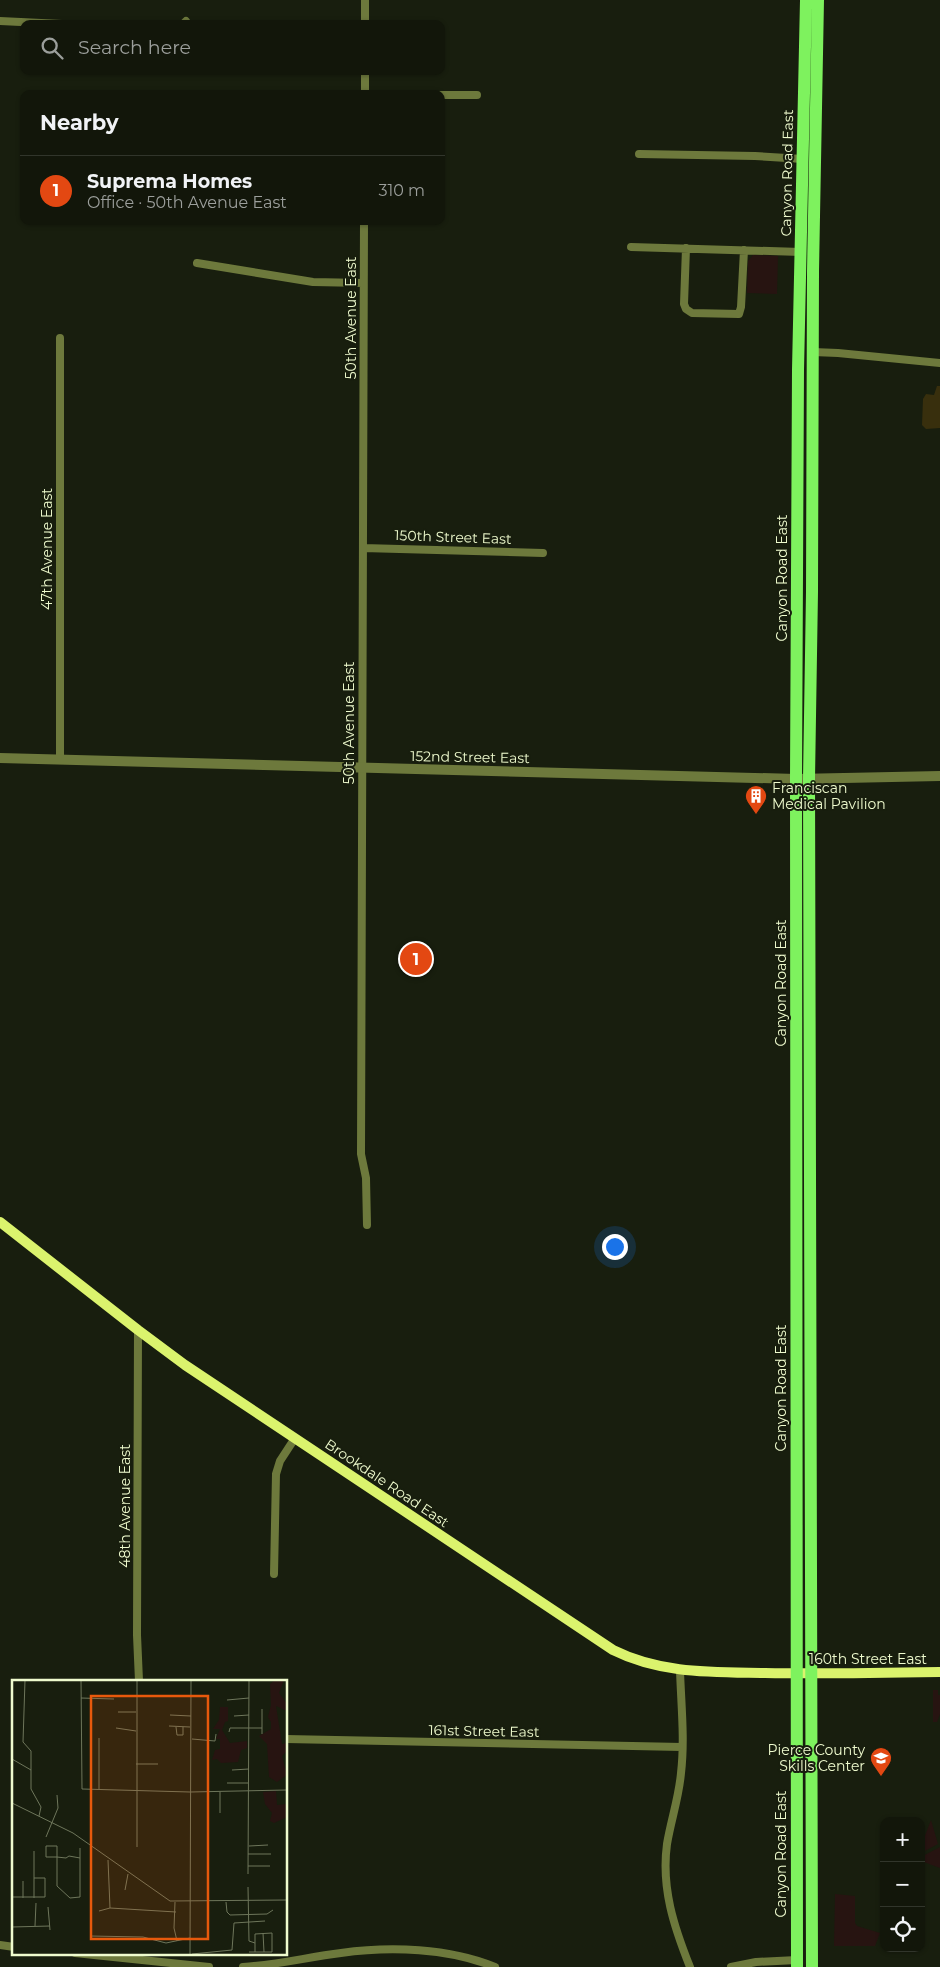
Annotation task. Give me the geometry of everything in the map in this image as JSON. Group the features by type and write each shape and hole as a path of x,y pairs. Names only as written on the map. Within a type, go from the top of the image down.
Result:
{"main road":[{"name":"Canyon Road East","path":"797,1963 796,779 798,370 806,0"},
{"name":"Canyon Road East","path":"812,1967 809,779 812,352 818,0"},
{"path":"798,370 807,420 812,422"},
{"name":"Brookdale Road East","path":"0,1222 185,1365 613,1650 646,1664 680,1670 796,1673"},
{"name":"160th Street East","path":"796,1673 940,1672"}],"street":[{"path":"365,0 365,20"},
{"path":"0,22 20,23"},
{"path":"365,75 365,90"},
{"path":"445,95 477,95"},
{"path":"639,154 755,156 803,159"},
{"name":"50th Avenue East","path":"364,225 361,1154 366,1178 367,1225"},
{"path":"631,246 801,252"},
{"path":"686,248 684,304 686,309 692,313 739,314 744,250"},
{"path":"197,263 313,282 364,283"},
{"name":"47th Avenue East","path":"60,338 60,760"},
{"path":"812,352 940,363"},
{"name":"150th Street East","path":"363,548 543,553"},
{"name":"152nd Street East","path":"0,758 796,779 940,776"},
{"name":"48th Avenue East","path":"138,1330 137,1635 139,1680"},
{"path":"274,1574 276,1474 280,1461 295,1438"},
{"path":"680,1670 682,1747 679,1792 667,1847 666,1881 668,1903 690,1967"},
{"name":"161st Street East","path":"288,1739 682,1747"},
{"path":"243,1967 271,1966 343,1952 394,1949 448,1955 495,1967"},
{"path":"83,1954 175,1965 209,1967"},
{"path":"731,1967 756,1962 797,1963"}],"shaded area":[{"path":"753,255 778,256 777,294 747,293 748,261"},
{"path":"937,386 940,386 940,428 926,429 922,425 923,399 926,394 934,395"},
{"path":"933,1690 938,1690 938,1695 940,1695 940,1714 937,1722 933,1722"},
{"path":"931,1820 938,1844 925,1851 925,1836"},
{"path":"940,1847 940,1868 925,1862 925,1855"},
{"path":"835,1894 855,1896 855,1923 857,1926 880,1933 875,1946 834,1946"}],"place":[{"name":"Franciscan Medical Pavilion","path":"756,815"},
{"name":"Suprema Homes","path":"416,959"},
{"name":"Pierce County Skills Center","path":"881,1777"}]}
